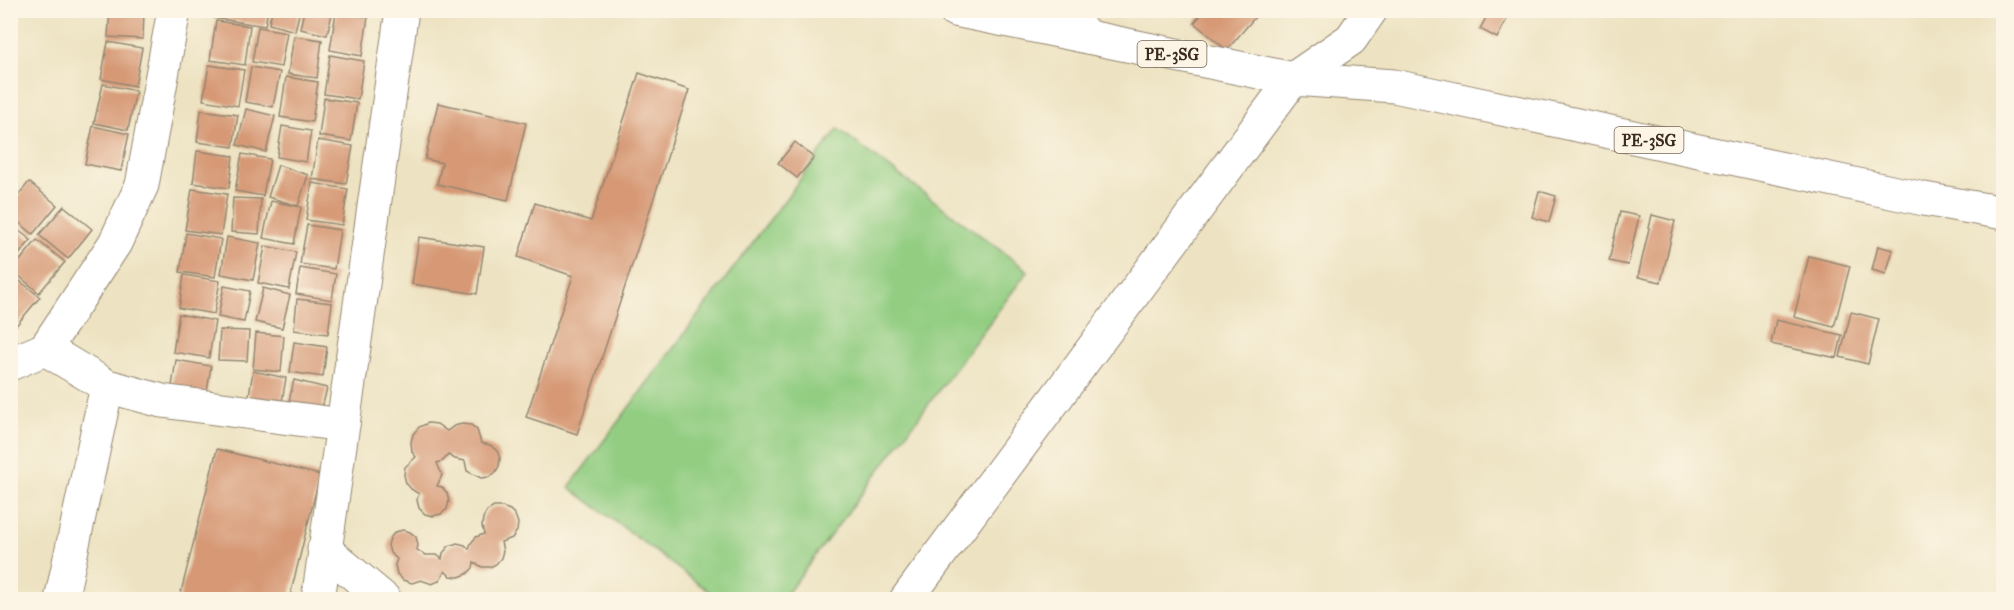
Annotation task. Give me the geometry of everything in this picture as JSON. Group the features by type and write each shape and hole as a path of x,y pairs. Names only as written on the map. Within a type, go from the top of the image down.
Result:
{"street":[{"path":"10,364 45,349 115,243 142,185 174,10"},
{"path":"318,600 402,10"},
{"path":"955,10 1088,37"},
{"path":"1060,10 1088,37"},
{"path":"906,600 1293,79 1351,39 1371,10"},
{"name":"PE-3SG","path":"1088,37 1293,79 1394,86 1924,199 2004,213"},
{"path":"45,349 107,386 162,401 343,425"},
{"path":"61,600 107,386"},
{"path":"324,549 383,599"}],"green space":[{"path":"838,129 1028,271 783,599 719,599 569,487"}],"building":[{"path":"110,10 144,10 143,39 108,37"},
{"path":"215,10 268,10 265,26 214,18"},
{"path":"272,10 300,10 295,31 269,24"},
{"path":"304,10 333,10 327,35 300,29"},
{"path":"1205,10 1261,10 1227,50 1194,23"},
{"path":"1490,10 1496,10 1508,17 1497,38 1480,29"},
{"path":"336,12 368,17 362,56 330,50"},
{"path":"216,21 250,26 245,65 210,60"},
{"path":"258,27 287,32 281,67 252,62"},
{"path":"294,36 322,40 317,78 288,74"},
{"path":"108,42 142,48 135,86 101,79"},
{"path":"330,55 364,61 358,99 324,94"},
{"path":"209,65 244,70 238,106 203,100"},
{"path":"251,67 280,72 273,107 245,102"},
{"path":"639,73 689,90 577,434 526,417 573,276 518,257 535,203 591,221"},
{"path":"286,77 318,82 312,122 280,117"},
{"path":"103,84 136,91 128,130 94,123"},
{"path":"324,98 357,103 351,141 319,136"},
{"path":"438,103 526,123 508,200 437,184 442,163 425,159"},
{"path":"246,109 275,116 266,152 237,145"},
{"path":"201,110 238,115 233,147 197,142"},
{"path":"93,126 129,134 121,171 85,164"},
{"path":"282,126 311,131 306,162 277,157"},
{"path":"318,140 353,146 346,184 312,179"},
{"path":"795,142 814,158 797,178 778,163"},
{"path":"197,151 233,156 229,188 193,183"},
{"path":"242,154 270,159 263,196 235,191"},
{"path":"278,165 308,175 298,206 268,197"},
{"path":"29,182 57,205 33,234 10,215 10,205"},
{"path":"312,183 348,189 342,225 306,220"},
{"path":"192,189 227,194 221,235 185,230"},
{"path":"1539,191 1556,196 1549,222 1532,217"},
{"path":"233,198 261,199 259,234 231,232"},
{"path":"271,201 301,207 294,244 263,238"},
{"path":"64,206 92,229 68,259 39,235"},
{"path":"1620,212 1639,216 1628,265 1609,261"},
{"path":"1652,215 1675,221 1661,282 1638,277"},
{"path":"10,224 31,240 10,265"},
{"path":"307,225 340,230 334,269 300,264"},
{"path":"186,233 221,239 215,277 180,272"},
{"path":"227,237 260,243 253,280 221,274"},
{"path":"419,237 484,247 477,294 412,284"},
{"path":"37,240 65,262 39,293 12,270"},
{"path":"265,246 296,252 289,289 258,283"},
{"path":"1878,246 1893,250 1886,274 1872,270"},
{"path":"1809,256 1850,266 1834,327 1794,317"},
{"path":"300,268 336,274 332,300 296,294"},
{"path":"10,273 40,297 14,328 10,325"},
{"path":"184,275 220,281 214,314 179,308"},
{"path":"224,286 250,291 244,322 218,317"},
{"path":"263,288 290,295 282,328 255,322"},
{"path":"297,299 332,303 328,334 294,330"},
{"path":"1851,312 1879,319 1868,364 1840,357"},
{"path":"179,314 215,321 209,358 173,352"},
{"path":"1776,320 1842,335 1837,358 1771,344"},
{"path":"220,330 249,331 247,361 218,360"},
{"path":"256,333 284,336 281,372 253,369"},
{"path":"294,342 327,347 323,377 290,372"},
{"path":"176,360 211,366 205,404 170,399"},
{"path":"253,371 286,378 280,414 247,408"},
{"path":"294,380 327,388 321,412 288,405"},
{"path":"428,423 437,424 447,431 462,424 471,425 477,430 481,443 490,445 497,451 500,458 495,473 481,478 467,471 465,461 448,455 443,461 437,463 442,475 437,486 442,487 447,493 449,501 447,509 433,516 425,514 419,508 417,500 419,494 406,483 404,475 405,467 416,457 412,452 413,434 419,427"},
{"path":"217,449 320,475 289,600 179,600"},
{"path":"494,507 510,510 518,523 517,531 512,538 501,542 503,551 496,564 482,567 474,562 473,568 467,574 459,577 450,576 445,571 439,581 432,584 421,580 412,583 403,580 397,574 395,565 397,559 390,553 388,545 395,532 403,530 410,532 416,537 417,550 425,555 437,555 442,559 443,553 449,546 457,543 469,549 476,537 484,534 483,518 487,511"}]}
